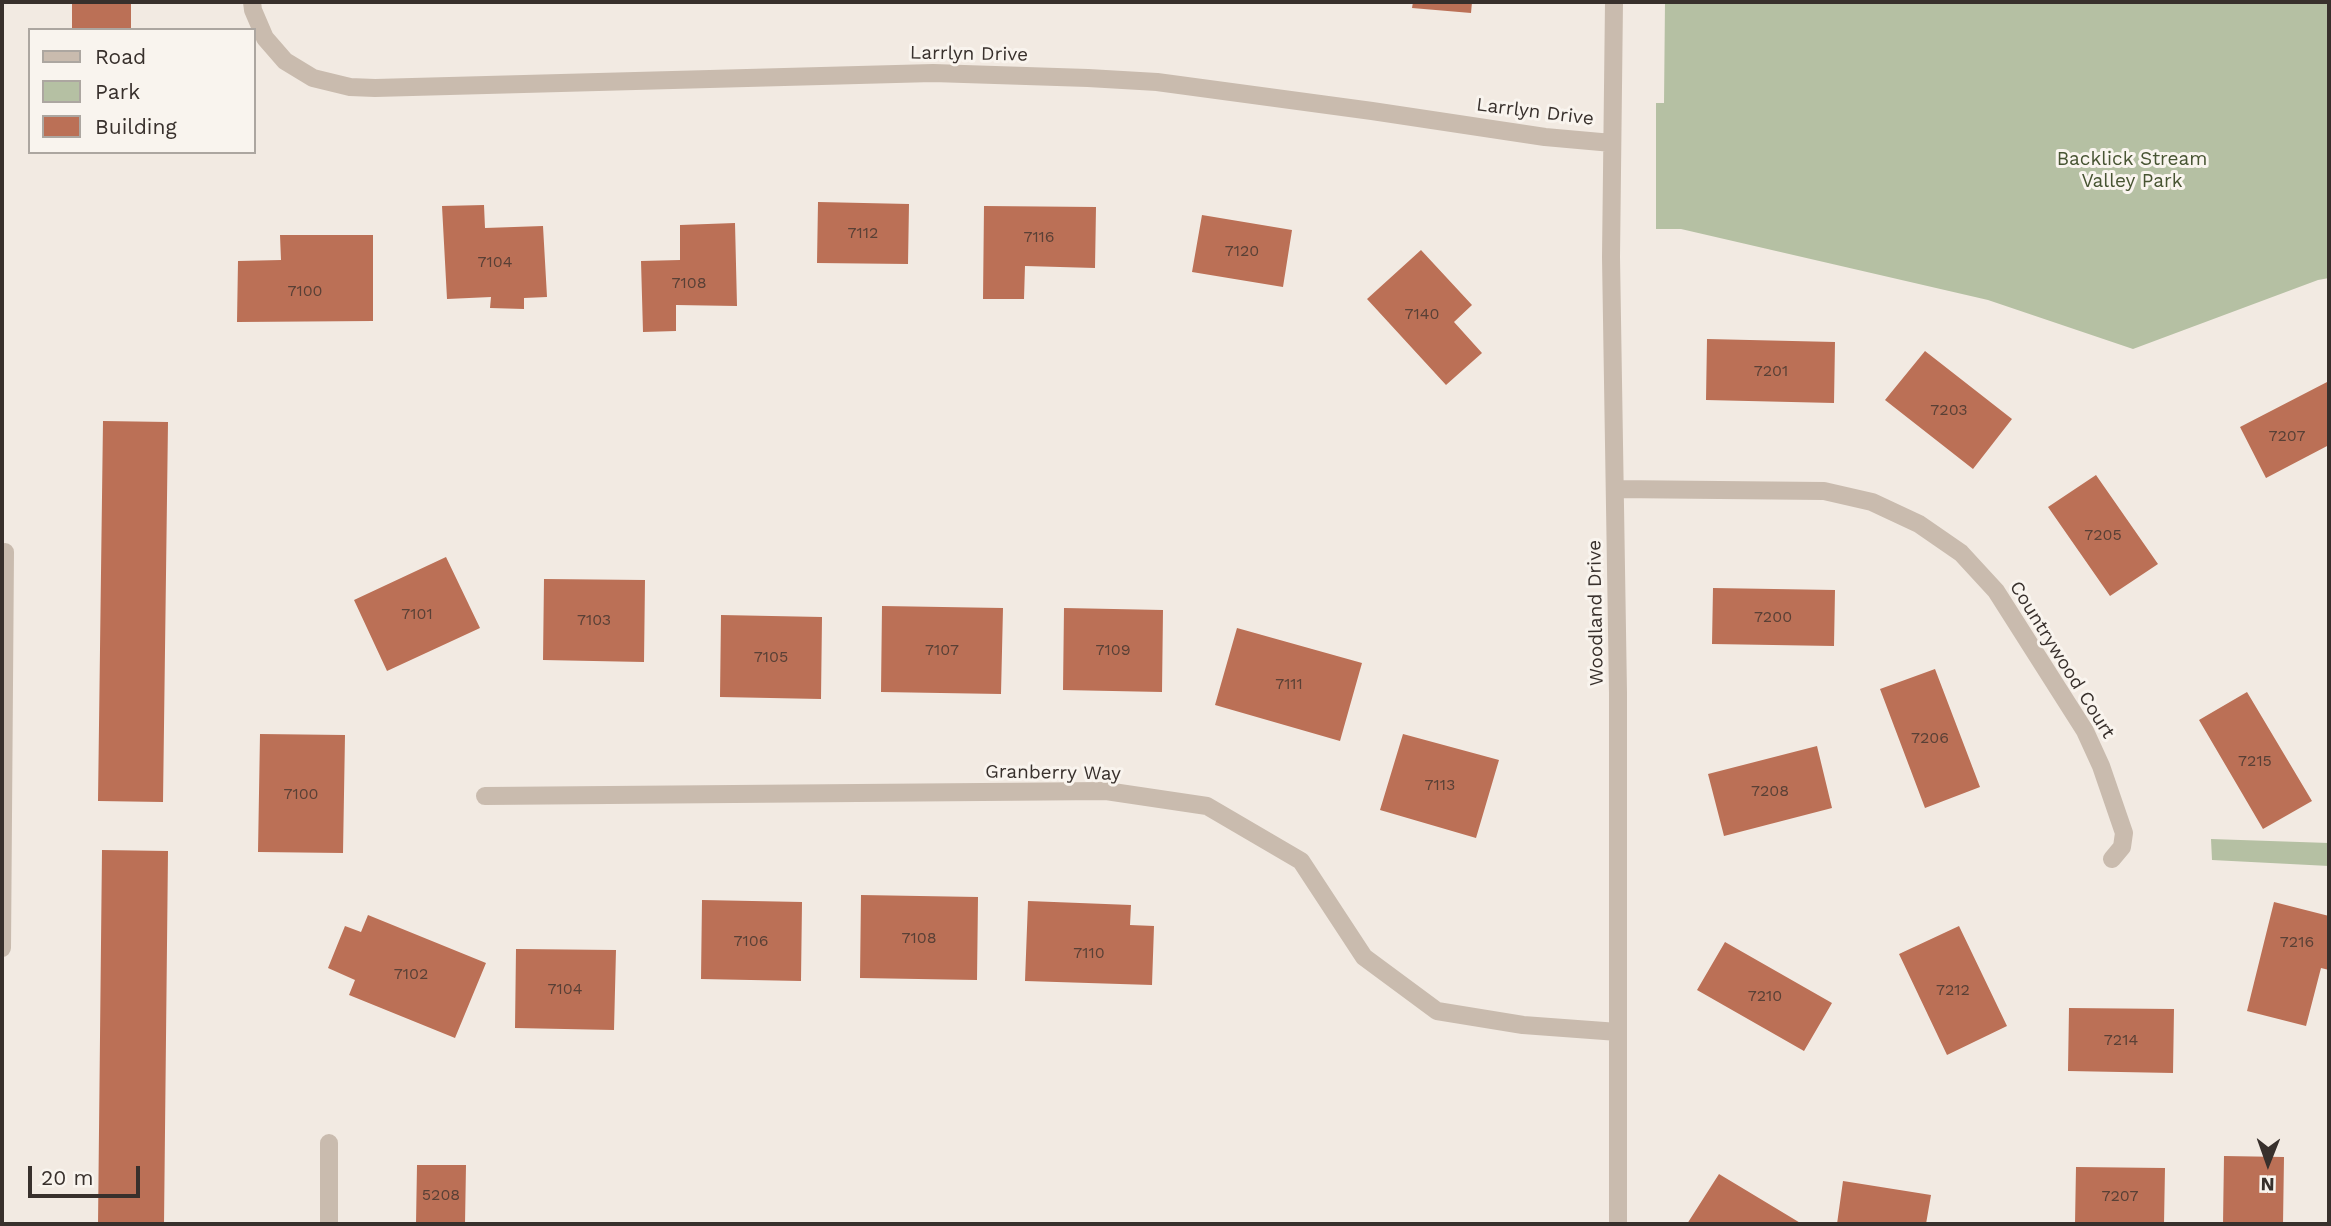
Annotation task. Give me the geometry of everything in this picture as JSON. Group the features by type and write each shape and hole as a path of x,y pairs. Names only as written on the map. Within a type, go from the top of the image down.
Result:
{"street":[{"name":"Larrlyn Drive","path":"252,2 265,38 285,61 313,78 350,87 933,74 1088,78 1157,82 1545,137 1612,143"},
{"name":"Woodland Drive","path":"1614,2 1611,257 1618,693 1618,1224"},
{"name":"Countrywood Court","path":"1615,489 1824,491 1872,502 1919,524 1961,553 1996,591 2085,730 2101,766 2124,833 2122,847 2112,859"},
{"path":"2,948 5,552"},
{"name":"Granberry Way","path":"485,796 1106,791 1207,806 1301,861 1364,957 1437,1011 1523,1025 1618,1032"},
{"path":"328,1143 328,1224"}],"green space":[{"name":"Backlick Stream Valley Park","path":"1665,2 2329,2 2329,278 2133,349 1988,300 1681,229 1656,229 1656,103 1664,103"},
{"path":"2211,839 2329,843 2329,866 2212,860"}],"building":[{"path":"72,2 131,2 131,28 72,28"},
{"path":"1413,2 1472,2 1471,13 1412,8"},
{"path":"818,202 909,204 908,264 817,263"},
{"path":"484,205 485,228 543,226 547,297 524,298 524,309 490,308 491,297 447,299 442,206"},
{"path":"984,206 1096,207 1095,268 1025,266 1024,299 983,299"},
{"path":"1202,215 1292,230 1283,287 1192,272"},
{"path":"735,223 737,306 676,305 676,331 643,332 641,261 680,260 680,225"},
{"path":"280,235 373,235 373,321 237,322 238,261 281,260"},
{"path":"1421,250 1472,305 1454,322 1482,353 1446,385 1367,299"},
{"path":"1707,339 1835,342 1834,403 1706,400"},
{"path":"1925,351 2012,419 1973,469 1885,400"},
{"path":"2329,381 2329,445 2266,478 2240,427"},
{"path":"103,421 168,422 163,802 98,801"},
{"path":"2096,475 2158,564 2110,596 2048,507"},
{"path":"446,557 480,628 387,671 354,600"},
{"path":"544,579 645,580 644,662 543,660"},
{"path":"1713,588 1835,590 1834,646 1712,644"},
{"path":"882,606 1003,608 1001,694 881,692"},
{"path":"1064,608 1163,610 1162,692 1063,690"},
{"path":"721,615 822,617 821,699 720,697"},
{"path":"1237,628 1362,663 1340,741 1215,705"},
{"path":"1935,669 1980,787 1925,808 1880,689"},
{"path":"2247,692 2312,801 2263,829 2199,720"},
{"path":"260,734 345,735 343,853 258,852"},
{"path":"1403,734 1499,760 1476,838 1380,810"},
{"path":"1817,746 1832,808 1724,836 1708,774"},
{"path":"102,850 168,851 164,1224 98,1224"},
{"path":"861,895 978,897 977,980 860,978"},
{"path":"702,900 802,902 801,981 701,979"},
{"path":"1028,901 1131,905 1130,925 1154,926 1152,985 1025,981"},
{"path":"2274,902 2329,916 2329,970 2321,968 2306,1026 2247,1011"},
{"path":"368,915 486,963 455,1038 349,995 355,980 328,968 345,926 361,932"},
{"path":"1959,926 2007,1026 1947,1055 1899,954"},
{"path":"1725,942 1832,1003 1804,1051 1697,990"},
{"path":"516,949 616,950 614,1030 515,1028"},
{"path":"2069,1008 2174,1009 2173,1073 2068,1071"},
{"path":"2224,1156 2284,1157 2283,1224 2223,1224"},
{"path":"417,1165 466,1165 465,1224 416,1224"},
{"path":"2076,1167 2165,1168 2164,1224 2075,1224"},
{"path":"1719,1174 1802,1224 1687,1224"},
{"path":"1843,1181 1931,1195 1926,1224 1837,1224"}]}
